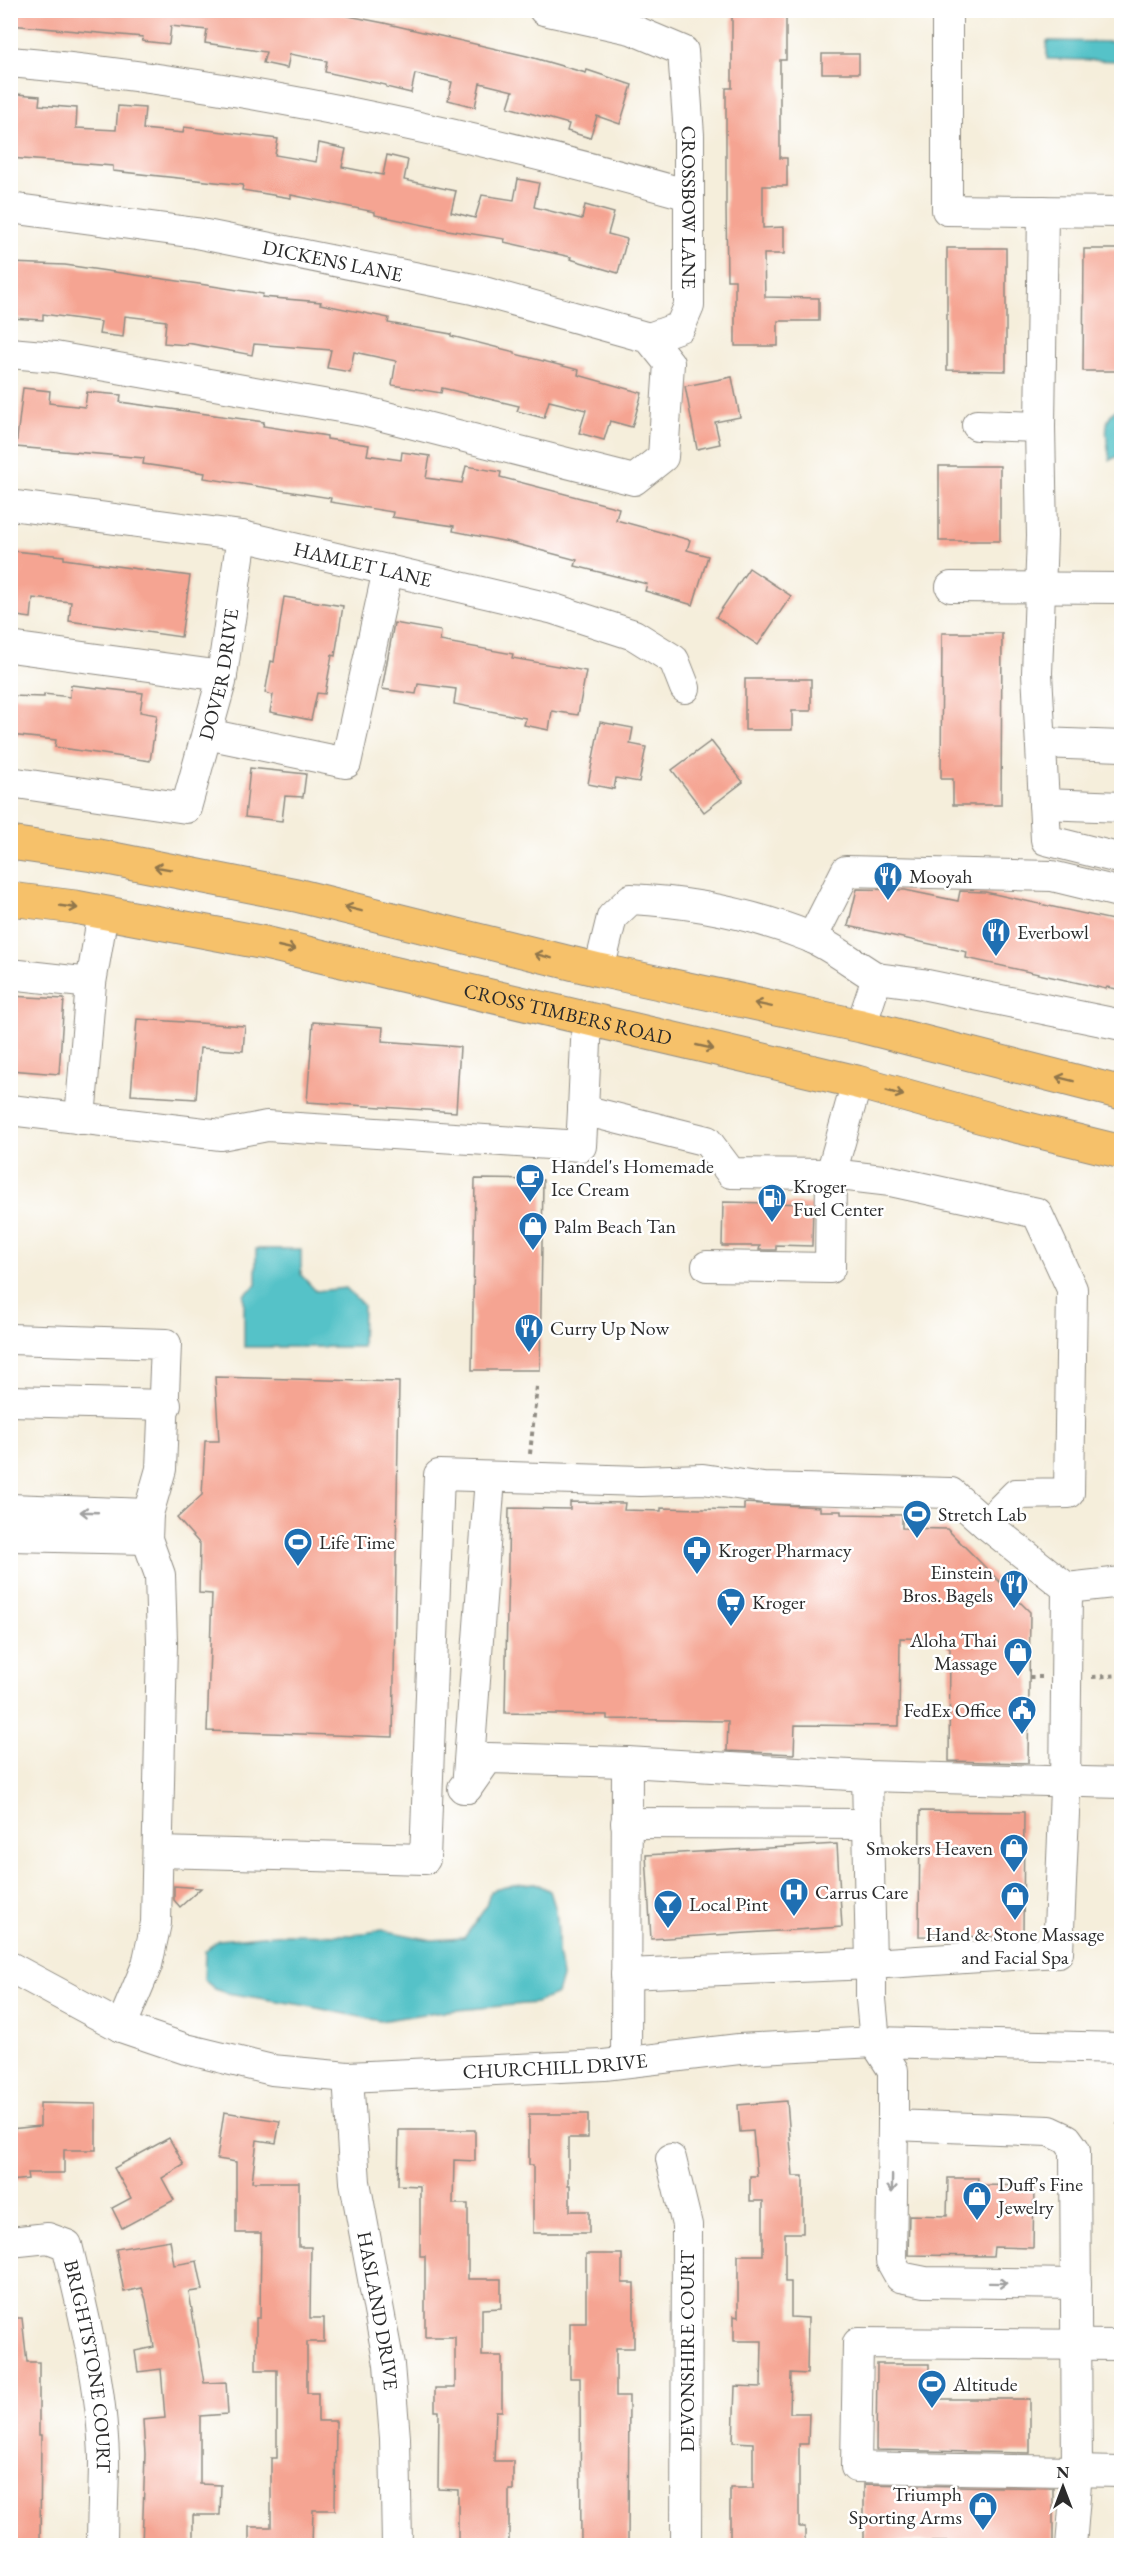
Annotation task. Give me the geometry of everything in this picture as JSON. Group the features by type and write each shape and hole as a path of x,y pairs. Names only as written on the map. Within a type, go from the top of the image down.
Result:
{"main road":[{"path":"10,843 126,861 296,895 599,970 861,1026 1122,1093"},
{"name":"CROSS TIMBERS ROAD","path":"10,899 103,913 266,943 857,1082 1004,1124 1122,1152"},
{"path":"587,1019 599,970"}],"street":[{"name":"CROSSBOW LANE","path":"544,10 631,29 683,51 689,135 689,306 680,327 649,339"},
{"path":"947,10 947,210 1122,212"},
{"path":"10,62 68,67 294,103 433,130 603,171 689,195"},
{"name":"DICKENS LANE","path":"10,208 196,233 461,287 649,339"},
{"path":"1042,211 1040,427 1042,536 1037,673 1046,840 1122,859"},
{"path":"10,353 55,357 363,411 634,480 663,458 669,363 649,339"},
{"path":"977,425 1040,427"},
{"name":"HAMLET LANE","path":"10,505 242,536 554,609 634,635 674,660 685,688"},
{"name":"DOVER DRIVE","path":"10,782 186,808 222,676 242,536"},
{"path":"207,734 346,763 388,570"},
{"path":"951,587 1122,588"},
{"path":"10,647 222,676"},
{"path":"1041,743 1122,746"},
{"path":"1044,804 1122,807"},
{"path":"812,938 846,871 1052,876 1122,893"},
{"path":"599,970 612,917 632,899 693,904 732,912 812,938 877,978 922,984 1122,1025"},
{"path":"80,1119 91,983 103,913"},
{"path":"10,974 91,983"},
{"path":"861,1026 877,978"},
{"path":"10,1110 221,1135 267,1126 580,1146 587,1019"},
{"path":"708,1266 830,1268 831,1174 857,1082"},
{"path":"583,1110 706,1141 731,1173 831,1174 891,1181 1037,1213 1072,1289 1070,1493 1016,1494 986,1524"},
{"path":"10,1339 166,1344 161,1469 148,1527 160,1575 162,1643 156,1923 147,1965 121,2027"},
{"path":"10,1401 165,1405"},
{"path":"158,1852 425,1859 439,1475 490,1478 703,1479 763,1488 951,1493 986,1524 1067,1588 1122,1582"},
{"path":"466,1788 490,1478"},
{"path":"10,1509 148,1527"},
{"path":"10,1536 148,1527"},
{"path":"626,1974 871,1964 1058,1952 1065,1783 1067,1588"},
{"path":"466,1788 488,1758 627,1762 867,1776 1122,1783"},
{"path":"626,2062 627,1762"},
{"path":"867,1776 871,1999 875,2042 893,2070 891,2261 900,2277 925,2282 1076,2284"},
{"path":"427,1787 466,1788"},
{"path":"626,1823 868,1824"},
{"name":"CHURCHILL DRIVE","path":"10,1967 121,2027 186,2049 272,2070 348,2077 626,2062 739,2049 875,2042 1122,2048"},
{"name":"HASLAND DRIVE","path":"348,2077 355,2182 389,2365 395,2438 397,2546"},
{"path":"893,2125 1050,2131 1067,2139 1075,2150 1077,2471 1071,2546"},
{"name":"DEVONSHIRE COURT","path":"671,2158 687,2225 686,2546"},
{"name":"BRIGHTSTONE COURT","path":"10,2242 48,2238 67,2246 82,2307 98,2398 104,2457 102,2546"},
{"path":"1122,2345 858,2343 856,2467 1122,2472"}],"path":[{"path":"532,1478 529,1464 537,1386"},
{"path":"1117,2125 1122,2120"}],"water":[{"path":"1047,41 1121,42 1121,61 1047,59"},
{"path":"1121,408 1121,455 1110,460 1106,430 1110,416"},
{"path":"256,1249 301,1249 301,1275 316,1291 346,1288 363,1305 362,1347 244,1347 244,1295 256,1285"},
{"path":"535,1883 550,1891 556,1910 562,1977 557,1994 536,2003 436,2012 380,2021 227,1993 215,1989 204,1980 205,1951 218,1940 286,1934 353,1935 382,1930 432,1940 464,1938 486,1907 490,1891 513,1885"}],"building":[{"path":"10,10 318,10 527,56 586,73 587,70 632,85 620,124 597,116 590,138 567,131 569,124 508,107 513,91 480,83 475,107 448,100 452,82 415,74 411,93 386,87 386,85 325,72 327,61 290,54 287,68 263,63 266,52 205,43 207,30 171,26 169,44 142,41 143,37 10,25"},
{"path":"732,11 786,11 786,60 780,60 780,158 787,158 787,186 763,186 763,228 784,227 784,254 764,254 765,297 819,298 819,321 778,321 778,346 735,346 735,280 727,280 726,206 726,88 732,88"},
{"path":"822,54 859,54 859,73 822,73"},
{"path":"17,94 40,96 39,105 77,108 76,128 116,130 118,106 145,108 143,129 183,133 184,127 278,139 275,155 316,162 319,143 346,149 342,167 383,175 387,155 408,160 404,180 456,191 451,212 475,218 482,195 514,200 518,179 539,183 534,207 582,219 585,205 614,213 608,234 627,239 618,273 570,259 571,257 504,242 505,239 375,215 375,212 291,195 291,198 242,190 243,185 113,171 113,166 10,158 10,106 16,107"},
{"path":"947,248 1006,248 1006,371 947,370"},
{"path":"1084,249 1122,249 1122,371 1083,371"},
{"path":"10,263 65,265 263,294 262,297 321,302 320,304 389,318 388,323 451,334 451,336 515,352 515,354 579,370 578,375 642,393 632,427 610,421 604,440 579,433 586,410 549,401 544,418 517,411 519,406 442,388 441,393 392,385 396,361 354,352 350,372 327,368 331,350 254,344 252,355 187,343 187,345 164,343 166,321 125,316 123,337 99,334 101,322 43,314 43,320 10,318"},
{"path":"732,377 740,417 715,422 720,444 697,449 685,386"},
{"path":"23,388 50,391 49,403 85,407 87,392 121,395 120,402 264,422 263,426 369,445 367,455 401,460 402,452 430,456 426,478 462,483 466,466 501,472 500,477 619,508 616,520 690,540 687,550 708,556 693,605 645,591 647,584 575,566 577,560 509,542 453,531 454,526 392,517 393,512 330,502 331,498 204,478 205,473 143,464 144,458 16,447"},
{"path":"939,466 1000,466 1000,541 939,541"},
{"path":"13,551 64,556 64,559 190,576 181,637 69,621 71,602 33,598 31,618 10,615"},
{"path":"749,568 791,596 758,645 716,617"},
{"path":"284,597 343,606 335,656 332,655 325,694 317,693 311,720 270,712 273,695 265,693 271,661 274,662"},
{"path":"394,623 441,631 440,641 513,654 512,658 586,671 578,715 552,711 549,730 524,725 526,718 454,704 456,689 418,684 416,694 382,689"},
{"path":"942,633 1002,633 1001,805 953,805 953,779 941,779"},
{"path":"745,679 811,679 811,711 792,711 792,730 745,730"},
{"path":"71,685 143,693 140,712 157,715 150,761 55,747 56,740 10,735 10,696 44,697 44,694 70,697"},
{"path":"600,722 633,728 630,744 646,747 639,782 616,778 614,789 588,784"},
{"path":"711,741 743,782 704,812 672,770"},
{"path":"250,768 306,774 303,797 285,796 282,821 245,817"},
{"path":"857,889 905,890 958,901 960,891 985,892 1122,922 1122,990 1107,987 1106,989 966,958 967,952 848,926"},
{"path":"10,996 64,999 59,1074 10,1070"},
{"path":"137,1019 245,1026 243,1051 200,1048 196,1099 131,1095"},
{"path":"313,1022 383,1027 382,1041 460,1047 456,1112 307,1102"},
{"path":"475,1179 543,1180 540,1370 472,1370"},
{"path":"723,1202 813,1204 812,1246 776,1245 776,1250 759,1250 760,1246 722,1246"},
{"name":"Life Time","path":"215,1377 399,1382 393,1737 207,1731 212,1594 199,1593 200,1544 177,1518 202,1495 205,1441 219,1441"},
{"path":"570,1502 625,1503 624,1510 661,1511 661,1508 744,1510 744,1503 820,1507 820,1511 841,1511 841,1514 902,1515 902,1528 947,1529 1030,1612 1028,1763 949,1761 950,1649 940,1639 900,1638 899,1726 795,1725 794,1754 727,1751 728,1721 607,1719 607,1715 505,1713 509,1508 570,1509"},
{"path":"920,1811 1024,1812 1023,1937 919,1936"},
{"path":"837,1844 842,1927 651,1939 646,1855"},
{"path":"174,1886 201,1888 180,1907 174,1900"},
{"path":"787,2101 793,2176 803,2176 803,2233 785,2233 785,2282 791,2282 791,2317 808,2318 807,2374 791,2373 790,2413 809,2413 808,2444 799,2444 799,2527 805,2527 805,2546 730,2546 730,2488 753,2488 753,2443 733,2442 735,2386 761,2387 762,2341 734,2341 734,2316 738,2317 738,2255 763,2255 763,2201 750,2201 750,2176 757,2176 753,2131 740,2132 738,2105"},
{"path":"40,2103 96,2104 96,2150 64,2150 64,2173 27,2173 28,2179 10,2181 10,2129 40,2126"},
{"path":"224,2112 280,2121 276,2143 257,2140 252,2182 299,2182 299,2247 311,2247 310,2318 324,2318 324,2342 307,2342 307,2393 318,2393 318,2421 336,2421 335,2510 313,2510 312,2546 249,2546 249,2527 271,2527 271,2458 277,2458 277,2370 256,2370 256,2318 260,2318 261,2233 236,2233 236,2162 217,2159"},
{"path":"529,2114 588,2114 588,2138 568,2138 568,2185 570,2185 570,2211 589,2211 589,2233 533,2233 533,2165 529,2165"},
{"path":"399,2130 475,2130 475,2161 454,2160 453,2204 468,2204 468,2279 501,2279 501,2308 482,2309 482,2356 502,2356 502,2411 496,2411 494,2461 513,2461 513,2490 509,2490 509,2546 458,2546 458,2490 438,2489 439,2411 435,2411 435,2388 455,2388 455,2337 425,2337 425,2256 420,2256 420,2186 398,2185"},
{"path":"169,2138 184,2165 162,2178 174,2200 122,2228 112,2208 131,2198 114,2168"},
{"path":"948,2178 978,2178 977,2185 1034,2186 1033,2248 994,2247 993,2256 908,2255 909,2215 947,2216"},
{"path":"170,2240 174,2265 197,2261 203,2290 189,2292 204,2383 226,2382 228,2414 200,2416 200,2484 221,2485 220,2515 193,2515 193,2546 142,2546 145,2454 143,2420 165,2418 161,2369 138,2372 135,2351 154,2347 146,2300 142,2288 124,2292 116,2249"},
{"path":"586,2254 622,2254 622,2283 634,2283 634,2348 616,2348 616,2396 629,2396 628,2546 581,2546 580,2378 570,2378 570,2323 586,2323"},
{"path":"10,2318 22,2318 27,2362 39,2362 40,2546 10,2546"},
{"path":"877,2364 929,2364 929,2399 1030,2399 1030,2453 876,2450"},
{"path":"864,2484 1053,2488 1053,2542 864,2542"}],"place":[{"name":"Mooyah","path":"888,902"},
{"name":"Everbowl","path":"996,958"},
{"name":"Handel's Homemade Ice Cream","path":"530,1204"},
{"name":"Kroger Fuel Center","path":"772,1224"},
{"name":"Palm Beach Tan","path":"533,1252"},
{"name":"Curry Up Now","path":"529,1354"},
{"name":"Stretch Lab","path":"917,1540"},
{"name":"Life Time","path":"298,1568"},
{"name":"Kroger Pharmacy","path":"697,1576"},
{"name":"Einstein Bros. Bagels","path":"1014,1610"},
{"name":"Kroger","path":"731,1628"},
{"name":"Aloha Thai Massage","path":"1018,1678"},
{"name":"FedEx Office","path":"1022,1736"},
{"name":"Smokers Heaven","path":"1014,1874"},
{"name":"Carrus Care","path":"794,1918"},
{"name":"Hand & Stone Massage and Facial Spa","path":"1015,1922"},
{"name":"Local Pint","path":"668,1930"},
{"name":"Duff's Fine Jewelry","path":"977,2222"},
{"name":"Altitude","path":"932,2410"},
{"name":"Triumph Sporting Arms","path":"983,2532"}]}
